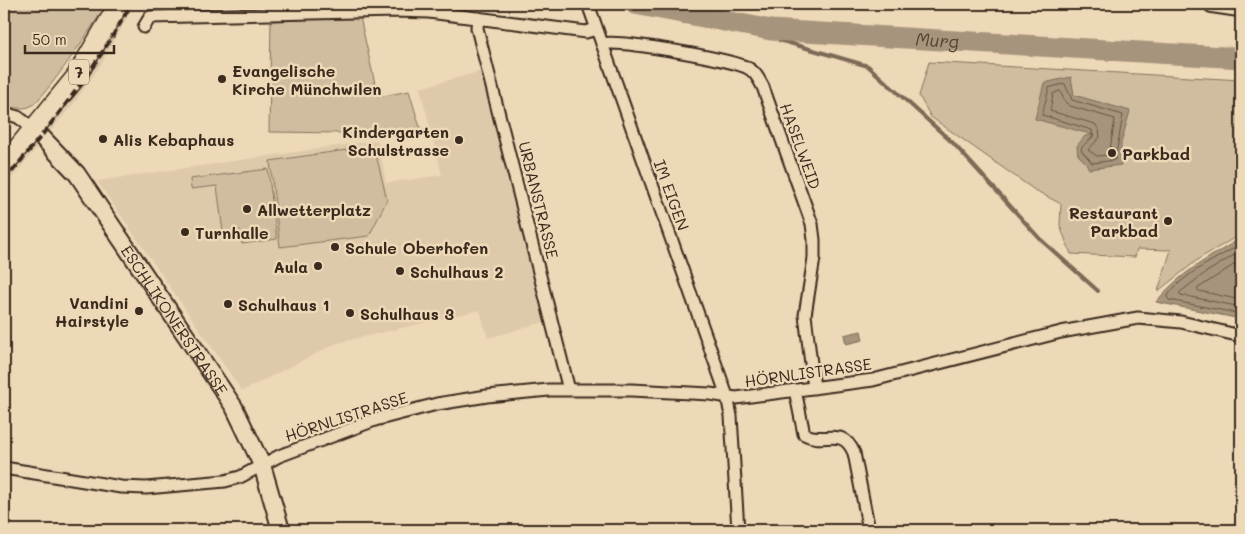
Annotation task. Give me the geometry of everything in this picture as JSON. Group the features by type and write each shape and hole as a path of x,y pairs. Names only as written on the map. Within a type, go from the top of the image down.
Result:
{"main road":[{"path":"1212,4 1238,7"},
{"name":"7","path":"4,163 76,77 118,6"},
{"name":"ESCHLIKONERSTRASSE","path":"34,129 77,174 234,408 262,465 281,530"}],"street":[{"name":"IM EIGEN","path":"589,7 727,396 731,416 738,530"},
{"path":"144,27 150,17 396,11 478,18 586,32 596,29"},
{"name":"URBANSTRASSE","path":"478,18 477,28 569,390"},
{"name":"HASELWEID","path":"602,44 618,42 654,48 733,64 756,74 768,101 813,232 814,258 805,315 814,388"},
{"path":"4,113 18,118 34,129"},
{"name":"HÖRNLISTRASSE","path":"4,468 121,487 146,488 225,481 240,477 279,456 337,432 403,412 502,394 569,390 666,391 736,398 894,376 1061,332 1138,318 1182,322 1241,336"},
{"path":"795,390 804,434 810,437 843,438 850,443 869,530"}],"shaded area":[{"path":"4,4 106,4 82,42 47,90 37,101 28,107 4,107"},
{"path":"126,5 133,7 102,63 74,103 4,187 4,176 24,153"},
{"path":"360,17 378,97 409,91 422,134 269,132 271,21"},
{"name":"Parkbad","path":"929,62 1241,80 1241,234 1200,258 1158,291 1171,250 1137,249 1135,257 1071,254 1060,226 1061,204 1033,189 931,117 919,96"},
{"name":"Schule Oberhofen","path":"482,71 547,321 488,338 480,310 337,343 242,391 97,181 378,140 386,183 442,175 420,88"},
{"path":"374,146 387,200 369,236 280,247 270,161"},
{"name":"Allwetterplatz","path":"268,169 277,239 242,244 240,230 223,232 217,186 191,189 190,179"}],"water":[{"path":"1071,77 1074,95 1130,111 1121,143 1121,165 1089,169 1078,155 1077,146 1085,136 1094,135 1035,119 1044,83"},
{"path":"1241,238 1241,319 1156,302 1185,274"},
{"path":"861,331 863,340 846,344 844,335"}],"waterway":[{"name":"Murg","path":"635,4 771,30 1241,58"},
{"path":"775,30 779,40 868,66 953,143 1040,239 1098,291"}],"railway":[{"path":"4,181 39,139 88,74 131,4"}],"place":[{"name":"Evangelische Kirche Münchwilen","path":"222,79"},
{"name":"Alis Kebaphaus","path":"103,139"},
{"name":"Kindergarten Schulstrasse","path":"459,140"},
{"name":"Parkbad","path":"1112,153"},
{"name":"Allwetterplatz","path":"247,209"},
{"name":"Restaurant Parkbad","path":"1168,221"},
{"name":"Turnhalle","path":"185,232"},
{"name":"Schule Oberhofen","path":"335,247"},
{"name":"Aula","path":"318,266"},
{"name":"Schulhaus 2","path":"400,271"},
{"name":"Schulhaus 1","path":"228,304"},
{"name":"Vandini Hairstyle","path":"139,311"},
{"name":"Schulhaus 3","path":"350,313"}]}
